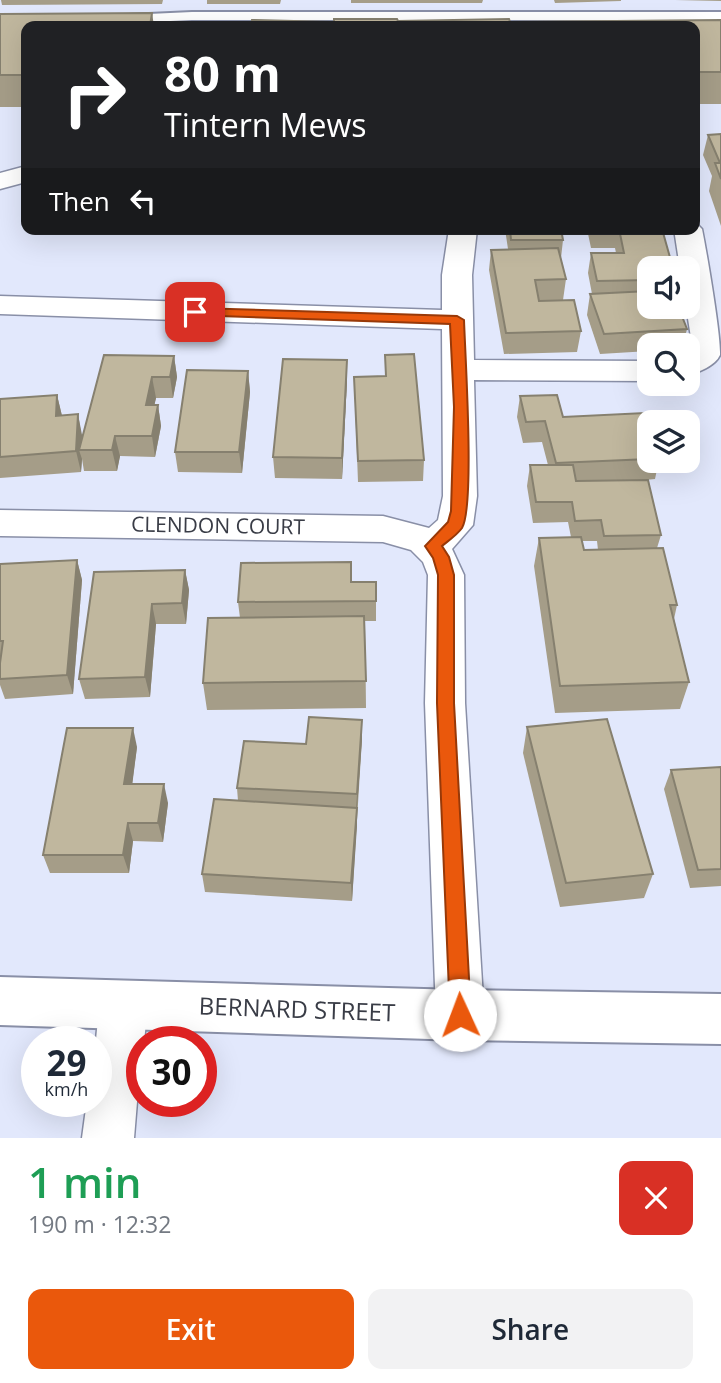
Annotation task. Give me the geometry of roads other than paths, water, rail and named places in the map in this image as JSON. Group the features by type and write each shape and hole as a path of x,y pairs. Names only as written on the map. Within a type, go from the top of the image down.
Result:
{"street":[{"path":"0,181 21,175"},
{"path":"460,1015 445,703 446,575 441,557 433,546 455,525 458,511 460,370 457,275 462,235"},
{"path":"689,235 708,344 705,354 700,357"},
{"path":"0,305 457,320"},
{"path":"460,370 637,371"},
{"name":"CLENDON COURT","path":"0,523 383,529 405,533 433,546"},
{"name":"BERNARD STREET","path":"0,1001 460,1015 721,1019"},
{"path":"108,1138 124,1005"}],"lane":[{"path":"192,16 196,0"},
{"path":"311,16 313,0"},
{"path":"520,0 523,16"},
{"path":"652,0 657,16"},
{"path":"110,20 192,16 721,16"}]}
